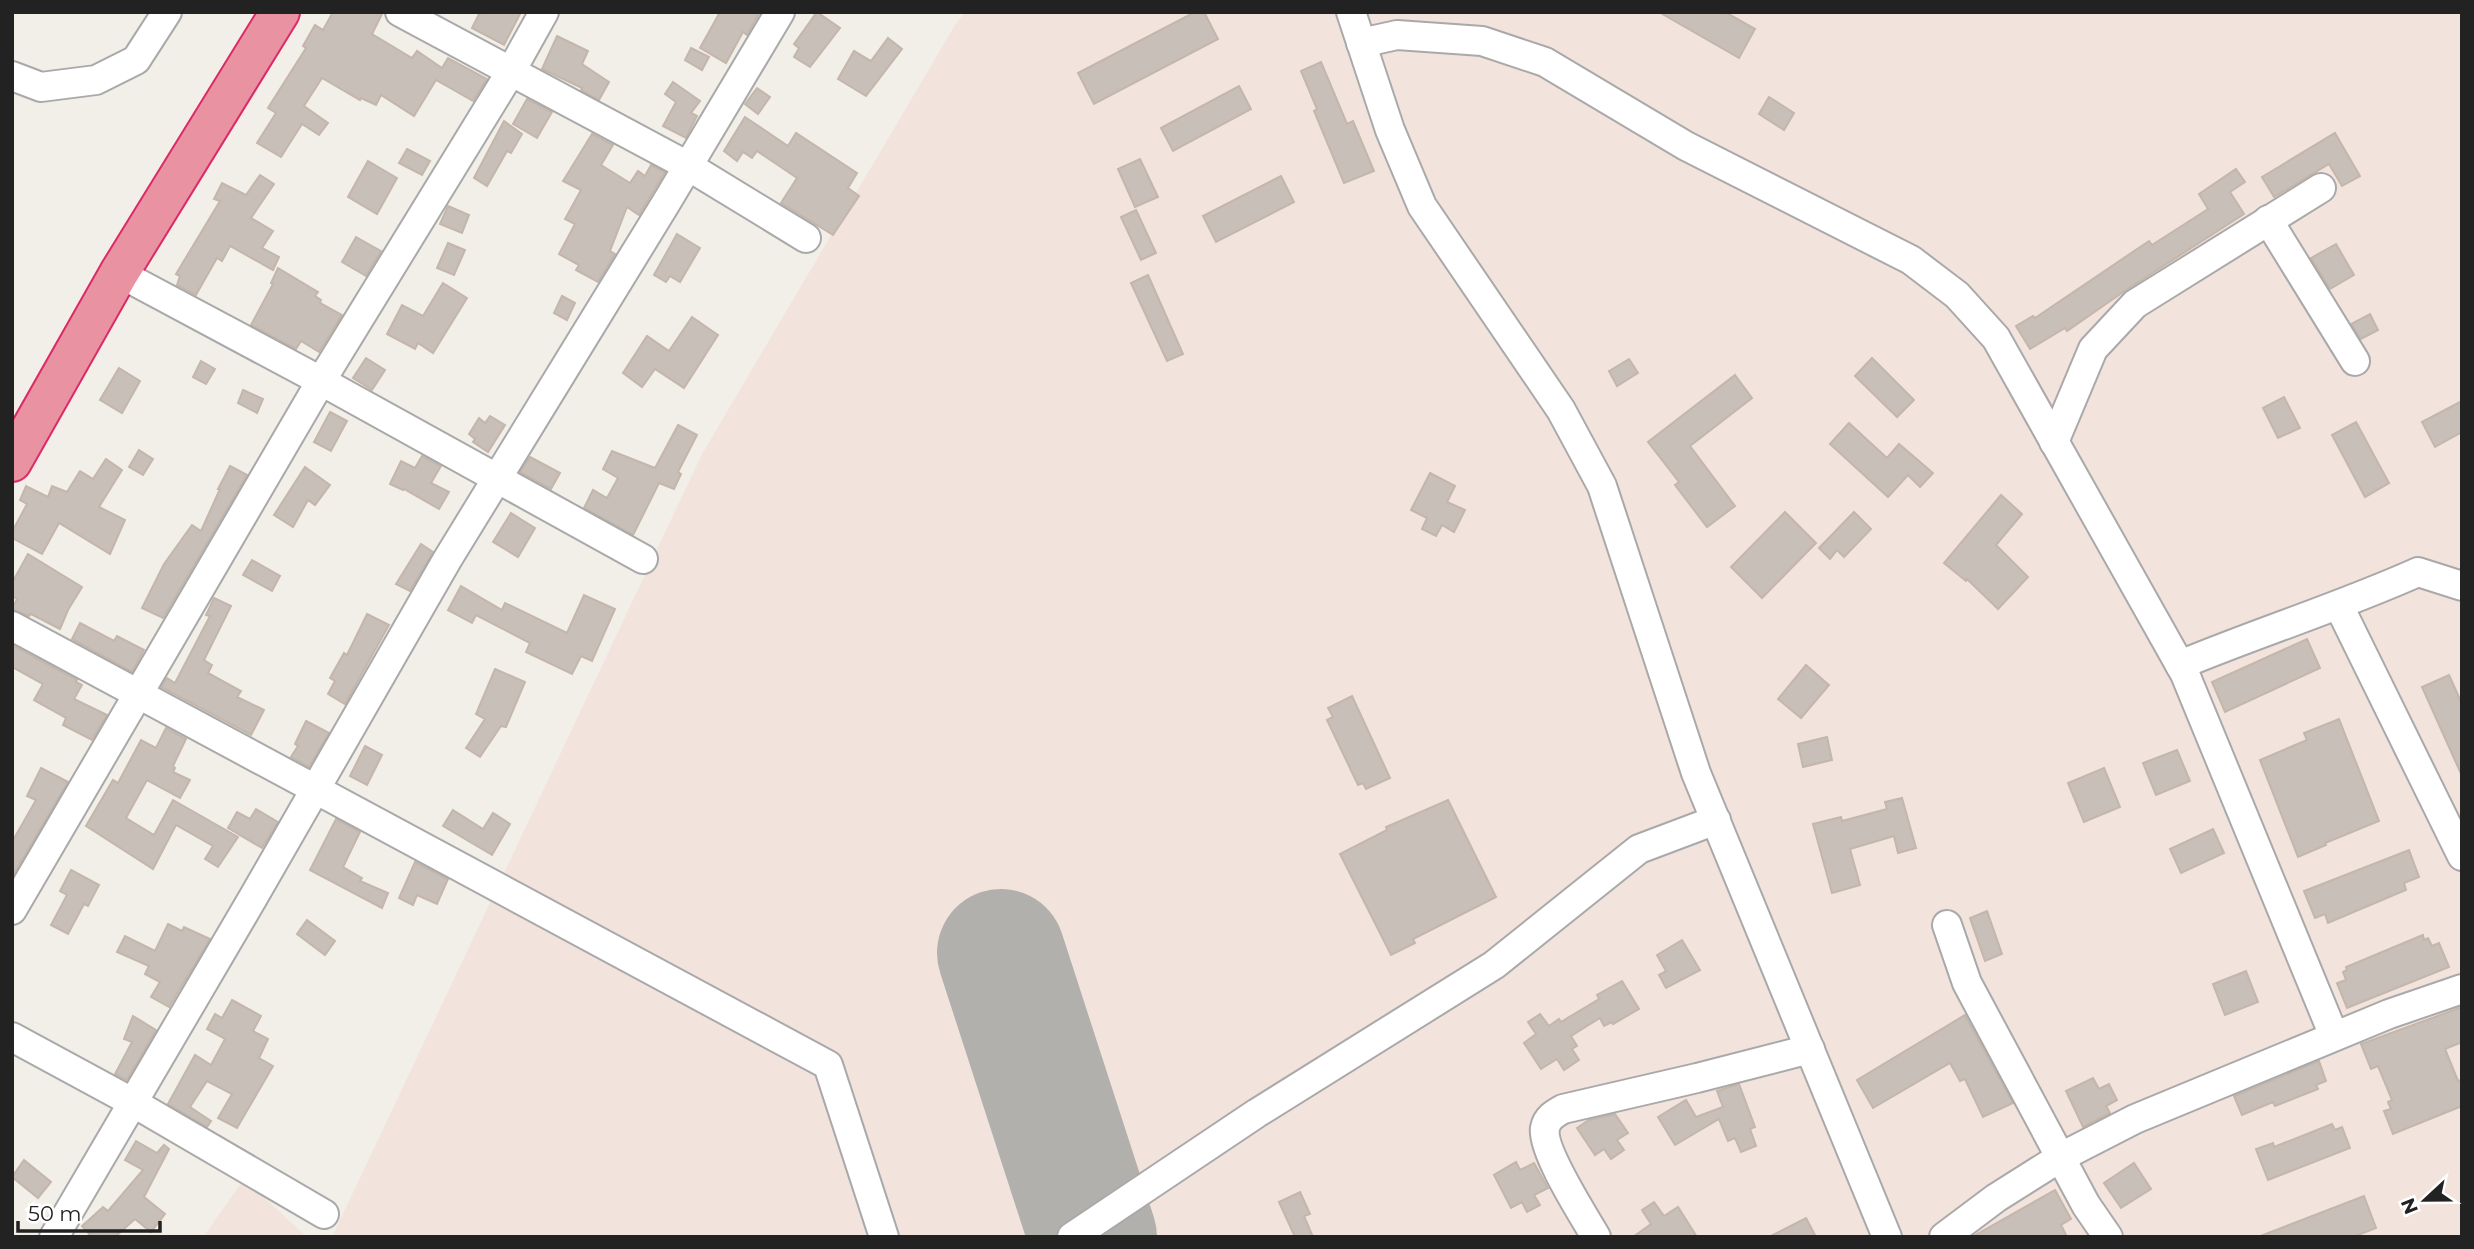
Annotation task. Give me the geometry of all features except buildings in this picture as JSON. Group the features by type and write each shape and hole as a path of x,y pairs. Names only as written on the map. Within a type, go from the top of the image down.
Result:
{"highway":[{"path":"12,462 119,273 280,12"}],"street":[{"path":"12,76 41,87 96,80 136,60 167,12"},
{"path":"400,12 688,166 806,238"},
{"path":"12,910 321,381 510,73 544,12"},
{"path":"54,1237 447,560 780,12"},
{"path":"1351,12 1390,130 1422,206 1561,410 1602,485 1696,773 1887,1237"},
{"path":"1361,43 1397,35 1482,41 1545,62 1686,146 1910,260 1956,295 1996,338 2180,665 2334,1036"},
{"path":"2054,442 2094,349 2136,304 2321,188"},
{"path":"2268,220 2355,361"},
{"path":"119,273 643,559"},
{"path":"2180,665 2248,637 2339,606 2418,572 2462,586"},
{"path":"2339,606 2462,856"},
{"path":"12,626 828,1065 884,1237"},
{"path":"1072,1237 1257,1113 1493,965 1639,849 1716,820"},
{"path":"1947,925 1967,983 2086,1205 2108,1237"},
{"path":"1944,1237 1996,1198 2062,1157 2135,1119 2389,1014 2462,989"},
{"path":"12,1037 132,1102 324,1214"},
{"path":"1596,1237 1568,1189 1547,1144 1545,1129 1551,1116 1563,1109 1810,1049"}],"shaded area":[{"path":"965,12 2462,12 2462,1237 332,1237 702,454"},
{"path":"244,1179 307,1237 203,1237"}],"runway":[{"path":"1001,953 1093,1237"}]}
